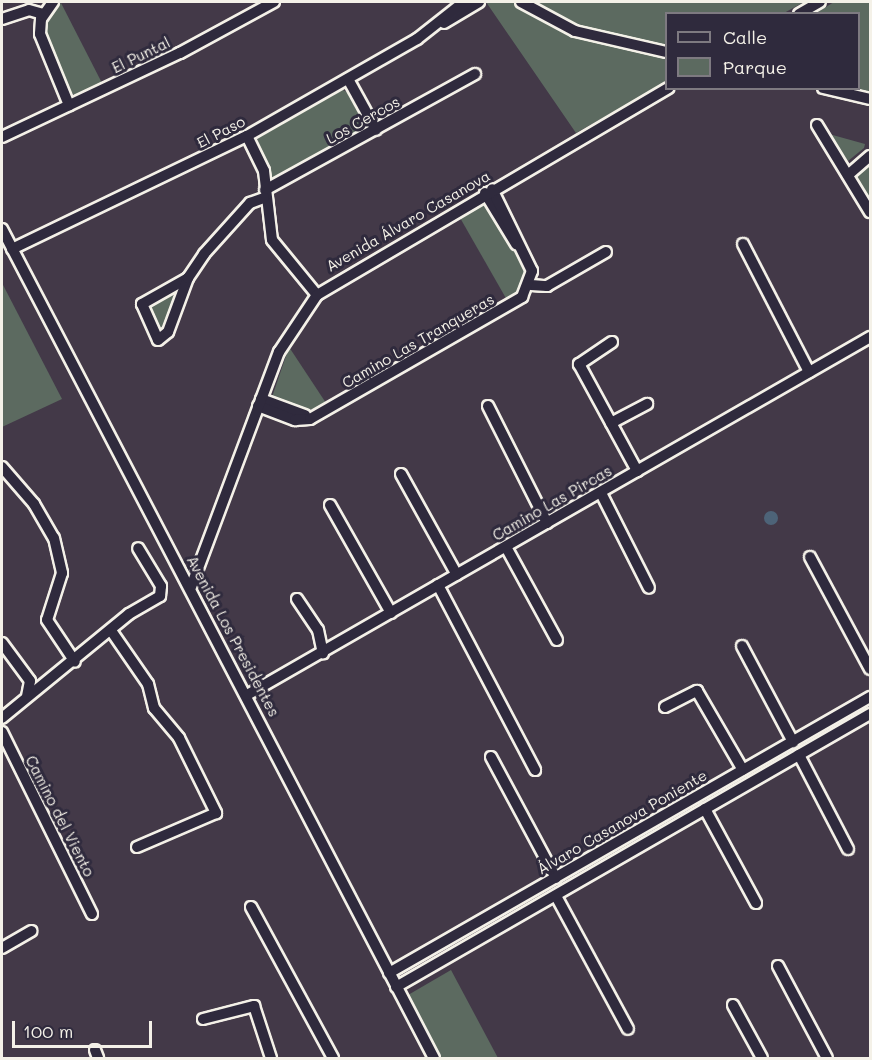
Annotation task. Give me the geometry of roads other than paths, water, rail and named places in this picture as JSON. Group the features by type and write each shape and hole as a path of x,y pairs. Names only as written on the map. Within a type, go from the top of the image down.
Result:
{"street":[{"path":"53,2 43,14 42,39 69,105"},
{"name":"El Puntal","path":"2,137 16,128 69,105 274,2"},
{"name":"El Paso","path":"435,26 464,2"},
{"name":"El Paso","path":"12,249 247,136 479,2"},
{"path":"521,2 575,31 665,52"},
{"path":"802,12 820,2"},
{"path":"2,19 29,10 43,14"},
{"name":"Los Cercos","path":"188,278 142,304 158,340 168,332 188,278 231,222 265,194 475,74"},
{"path":"348,79 376,130"},
{"name":"Avenida Álvaro Casanova","path":"191,587 260,402 288,334 317,295 489,191 666,90"},
{"path":"832,90 870,99"},
{"path":"817,125 870,212"},
{"name":"El Puntal","path":"2,131 16,128"},
{"path":"247,136 264,171 265,194 275,248 317,295"},
{"path":"848,175 870,155"},
{"path":"489,191 532,271 531,285 548,286 606,252"},
{"name":"Avenida Los Presidentes","path":"2,229 191,587 434,1059"},
{"path":"743,244 809,372"},
{"name":"Camino Las Tranqueras","path":"260,402 315,417 518,300 531,285"},
{"name":"Camino Las Pircas","path":"247,695 870,337"},
{"path":"612,342 579,364 637,471"},
{"path":"611,423 647,404"},
{"path":"489,406 547,523"},
{"path":"2,467 34,504 54,538 62,573 47,620 75,662"},
{"path":"401,474 457,575"},
{"path":"601,493 649,588"},
{"path":"330,505 391,613"},
{"path":"506,547 557,640"},
{"path":"2,718 161,594 138,548"},
{"path":"810,557 870,669"},
{"path":"438,585 535,770"},
{"path":"297,599 318,630 322,653"},
{"path":"112,632 148,684 154,708 179,738 216,813 137,847"},
{"path":"2,644 30,681 27,697"},
{"path":"742,646 793,742"},
{"path":"665,707 697,691 743,770"},
{"name":"Álvaro Casanova Poniente","path":"389,973 870,697"},
{"name":"Álvaro Casanova Poniente","path":"396,987 870,714"},
{"path":"835,717 842,730"},
{"name":"Camino del Viento","path":"2,732 92,914"},
{"path":"799,755 848,849"},
{"path":"491,757 556,878"},
{"path":"705,809 756,903"},
{"path":"556,896 628,1029"},
{"path":"521,898 528,911"},
{"path":"251,907 333,1059"},
{"path":"2,948 32,931"},
{"path":"778,966 827,1059"},
{"path":"733,1005 762,1059"},
{"path":"203,1019 254,1006 271,1059"}],"water":[{"path":"768,511 774,511 778,518 774,525 768,525 764,521 764,515"}]}
